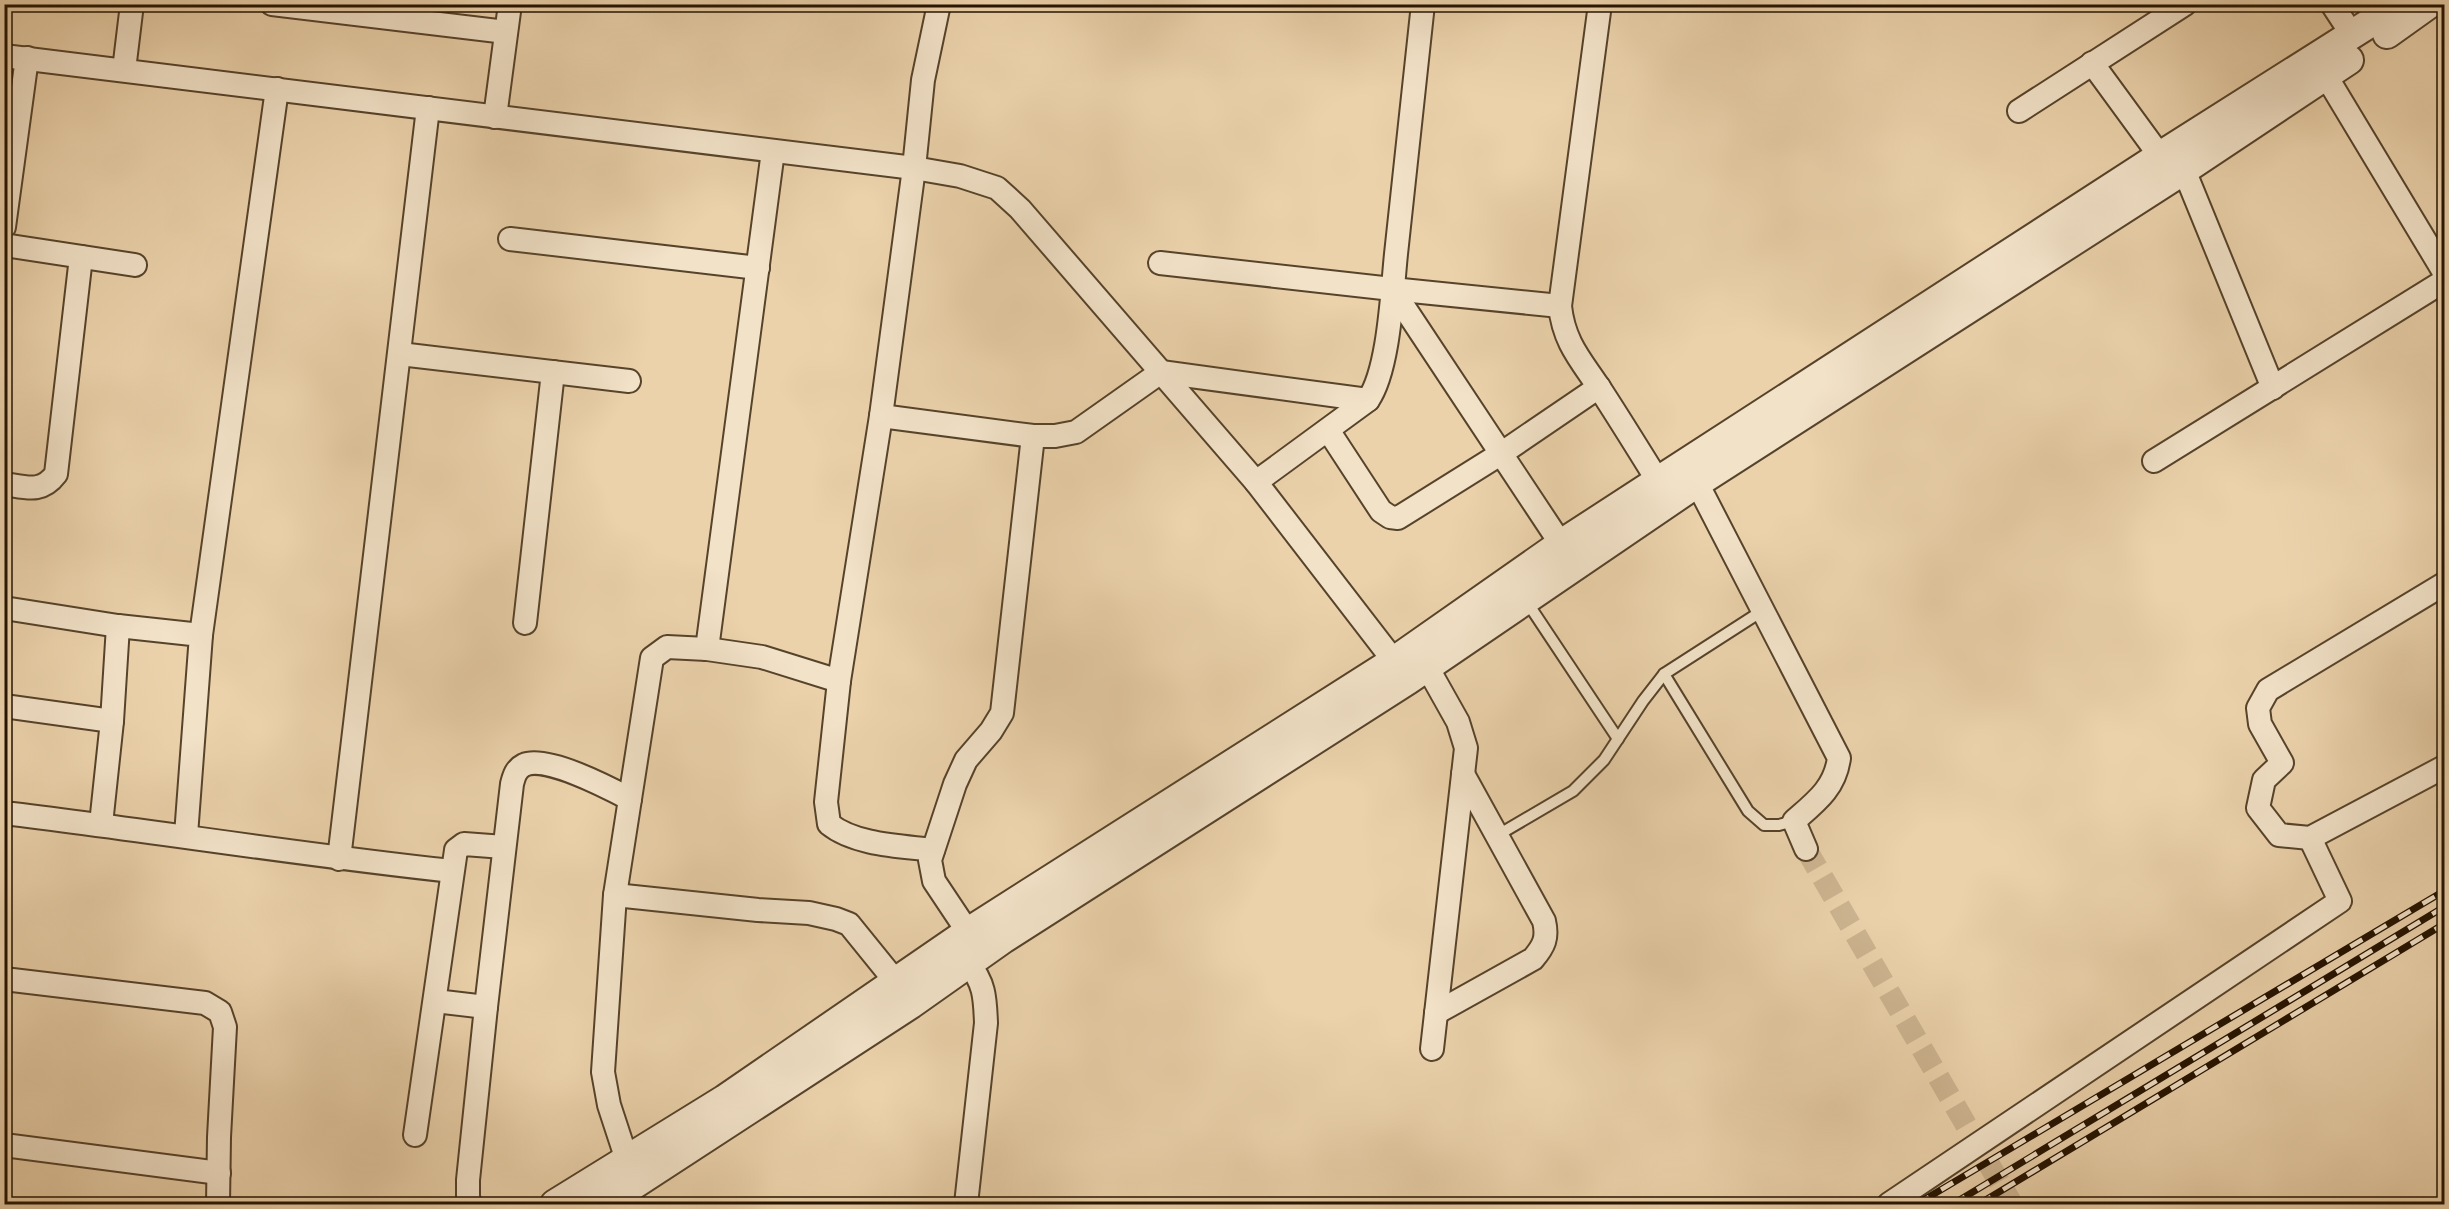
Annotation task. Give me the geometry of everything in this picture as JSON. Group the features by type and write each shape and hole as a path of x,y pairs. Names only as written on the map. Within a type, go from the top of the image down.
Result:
{"street":[{"path":"124,70 132,4"},
{"path":"272,4 506,32"},
{"path":"495,117 510,4"},
{"path":"933,850 874,843 836,830 829,824 826,802 839,681 881,416 914,168 923,80 939,4"},
{"path":"1256,482 1368,400 1377,388 1392,290 1424,4"},
{"path":"1600,4 1560,306 1562,326 1573,352 1599,387 1664,491"},
{"path":"2019,111 2185,4"},
{"path":"2332,4 2353,36"},
{"path":"604,1204 891,1017 968,963 1409,669 1561,544 1664,491 1697,483 2172,163 2400,4"},
{"path":"555,1204 724,1099 968,932 1525,599 1664,491 2172,163 2326,76 2429,4"},
{"path":"4,56 914,168 960,176 997,188 1020,208 1256,482 1409,669 1458,722 1466,748 1432,1049"},
{"path":"4,227 27,58"},
{"path":"2092,63 2172,163 2273,387"},
{"path":"2326,76 2445,272"},
{"path":"186,835 201,635 277,90"},
{"path":"339,859 428,108"},
{"path":"707,649 773,152"},
{"path":"510,239 758,268"},
{"path":"4,245 135,265"},
{"path":"4,484 36,488 49,484 56,474 81,257"},
{"path":"1160,263 1392,290 1560,306"},
{"path":"2154,461 2445,281"},
{"path":"1392,290 1561,544"},
{"path":"400,354 628,381"},
{"path":"525,623 553,372"},
{"path":"881,416 1033,436 1055,436 1076,432 1161,372 1368,400"},
{"path":"1328,430 1381,510 1390,517 1398,518 1502,453 1599,387"},
{"path":"968,932 934,881 930,860 955,784 966,760 991,731 1002,713 1033,436"},
{"path":"1697,483 1839,758 1837,772 1823,796 1794,821 1806,849"},
{"path":"2445,584 2268,690 2258,708 2260,724 2282,764 2265,780 2258,808 2279,835 2310,838 2445,767"},
{"path":"4,608 118,626 201,635"},
{"path":"101,824 112,721 118,626"},
{"path":"627,1160 609,1105 603,1072 615,895 652,658 667,647 707,649 762,657 839,681"},
{"path":"4,706 112,721"},
{"path":"470,1204 468,1180 486,1007 515,772 531,763 561,768 630,799"},
{"path":"1436,1013 1533,959 1543,947 1547,934 1544,921 1463,774"},
{"path":"4,813 186,835 339,859 452,871"},
{"path":"1889,1204 2340,901 2310,838"},
{"path":"415,1135 456,850 464,844 504,847"},
{"path":"615,895 808,913 836,919 849,924 896,982"},
{"path":"966,1204 987,1023 985,993 976,972 968,963"},
{"path":"4,979 205,1003 220,1012 225,1027 218,1204"},
{"path":"435,1000 486,1007"},
{"path":"4,1145 219,1173"}],"lane":[{"path":"1525,599 1618,739"},
{"path":"1498,835 1573,791 1604,760 1643,700 1664,674 1762,611"},
{"path":"1664,674 1748,811 1764,825 1779,825 1794,821"}],"tunnel":[{"path":"1806,849 2012,1204"}],"railway":[{"path":"1917,1204 2444,891"},
{"path":"1953,1204 2444,907"},
{"path":"1979,1204 2444,924"}]}
